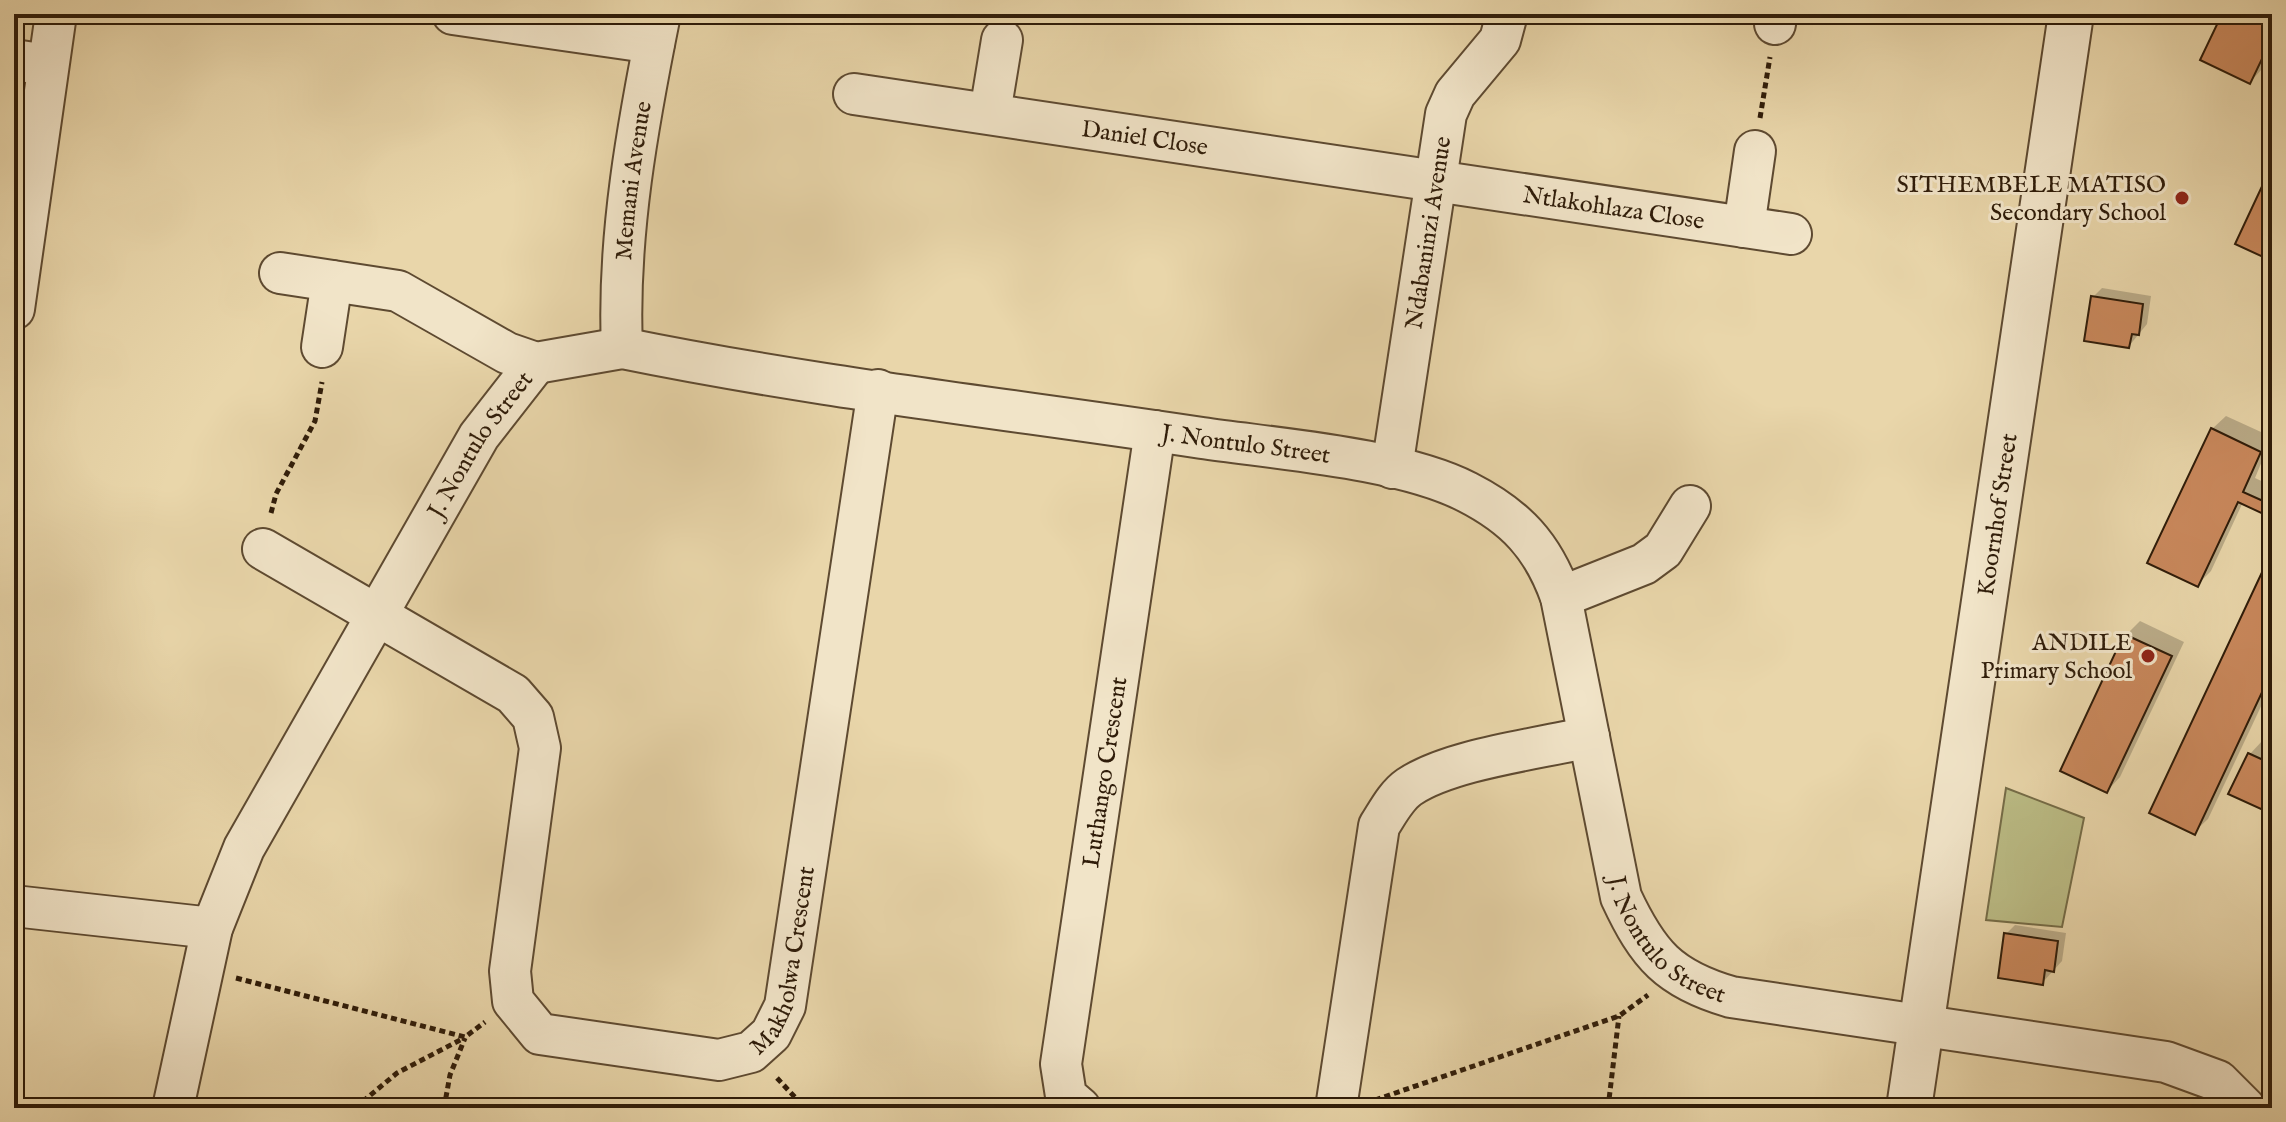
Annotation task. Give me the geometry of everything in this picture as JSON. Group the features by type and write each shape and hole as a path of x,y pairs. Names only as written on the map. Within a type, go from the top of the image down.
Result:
{"street":[{"path":"14,309 30,63 56,14"},
{"path":"453,14 657,28"},
{"name":"Ndabaninzi Avenue","path":"1392,468 1435,180 1450,103 1500,40 1507,14"},
{"name":"Koornhof Street","path":"1909,1108 2071,14"},
{"name":"Memani Avenue","path":"622,348 621,259 657,28"},
{"path":"990,113 1002,40"},
{"name":"Daniel Close","path":"854,94 1435,180"},
{"path":"1744,227 1755,151"},
{"name":"Ntlakohlaza Close","path":"1435,180 1791,234"},
{"path":"280,273 398,291 507,353 536,363"},
{"path":"322,347 332,281"},
{"name":"J. Nontulo Street","path":"173,1108 212,928 244,848 479,436 536,363 622,348 1392,468 1435,478 1470,493 1531,536 1549,563 1561,597 1621,897 1641,939 1675,976 1731,997 2166,1062 2218,1081 2245,1108"},
{"name":"Makholwa Crescent","path":"513,1001 540,1034 719,1060 751,1052 771,1034 785,1006 878,390"},
{"name":"Luthango Crescent","path":"1080,1108 1066,1096 1061,1064 1155,431"},
{"path":"1561,597 1644,564 1663,550 1690,506"},
{"path":"263,549 513,694 533,717 540,748 510,971 513,1001"},
{"path":"1337,1105 1379,826 1393,804 1407,788 1439,771 1589,737"},
{"path":"14,906 212,928"}],"path":[{"path":"1755,151 1776,19"},
{"path":"263,549 276,494 315,421 326,358 322,347"},
{"path":"204,970 465,1037"},
{"path":"1337,1105 1372,1101 1619,1016 1675,976"},
{"path":"355,1108 397,1073 465,1037 513,1001"},
{"path":"1608,1108 1619,1016"},
{"path":"444,1108 450,1075 465,1037"}],"green space":[{"path":"2006,788 2084,818 2062,927 1986,920"}],"building":[{"path":"2222,14 2272,14 2272,38 2250,84 2200,60"},
{"path":"2272,165 2272,261 2235,244"},
{"path":"2091,296 2143,304 2139,335 2132,334 2129,348 2084,341"},
{"path":"2211,428 2261,452 2243,492 2272,505 2272,518 2238,502 2198,587 2147,563"},
{"path":"2272,551 2272,671 2195,835 2149,813"},
{"path":"2124,634 2172,656 2107,793 2060,771"},
{"path":"2248,753 2272,764 2272,814 2228,794"},
{"path":"2004,933 2058,941 2054,972 2045,970 2043,985 1998,978"}],"place":[{"name":"SITHEMBELE MATISO Secondary School","path":"2182,198"},
{"name":"ANDILE Primary School","path":"2148,656"}]}
